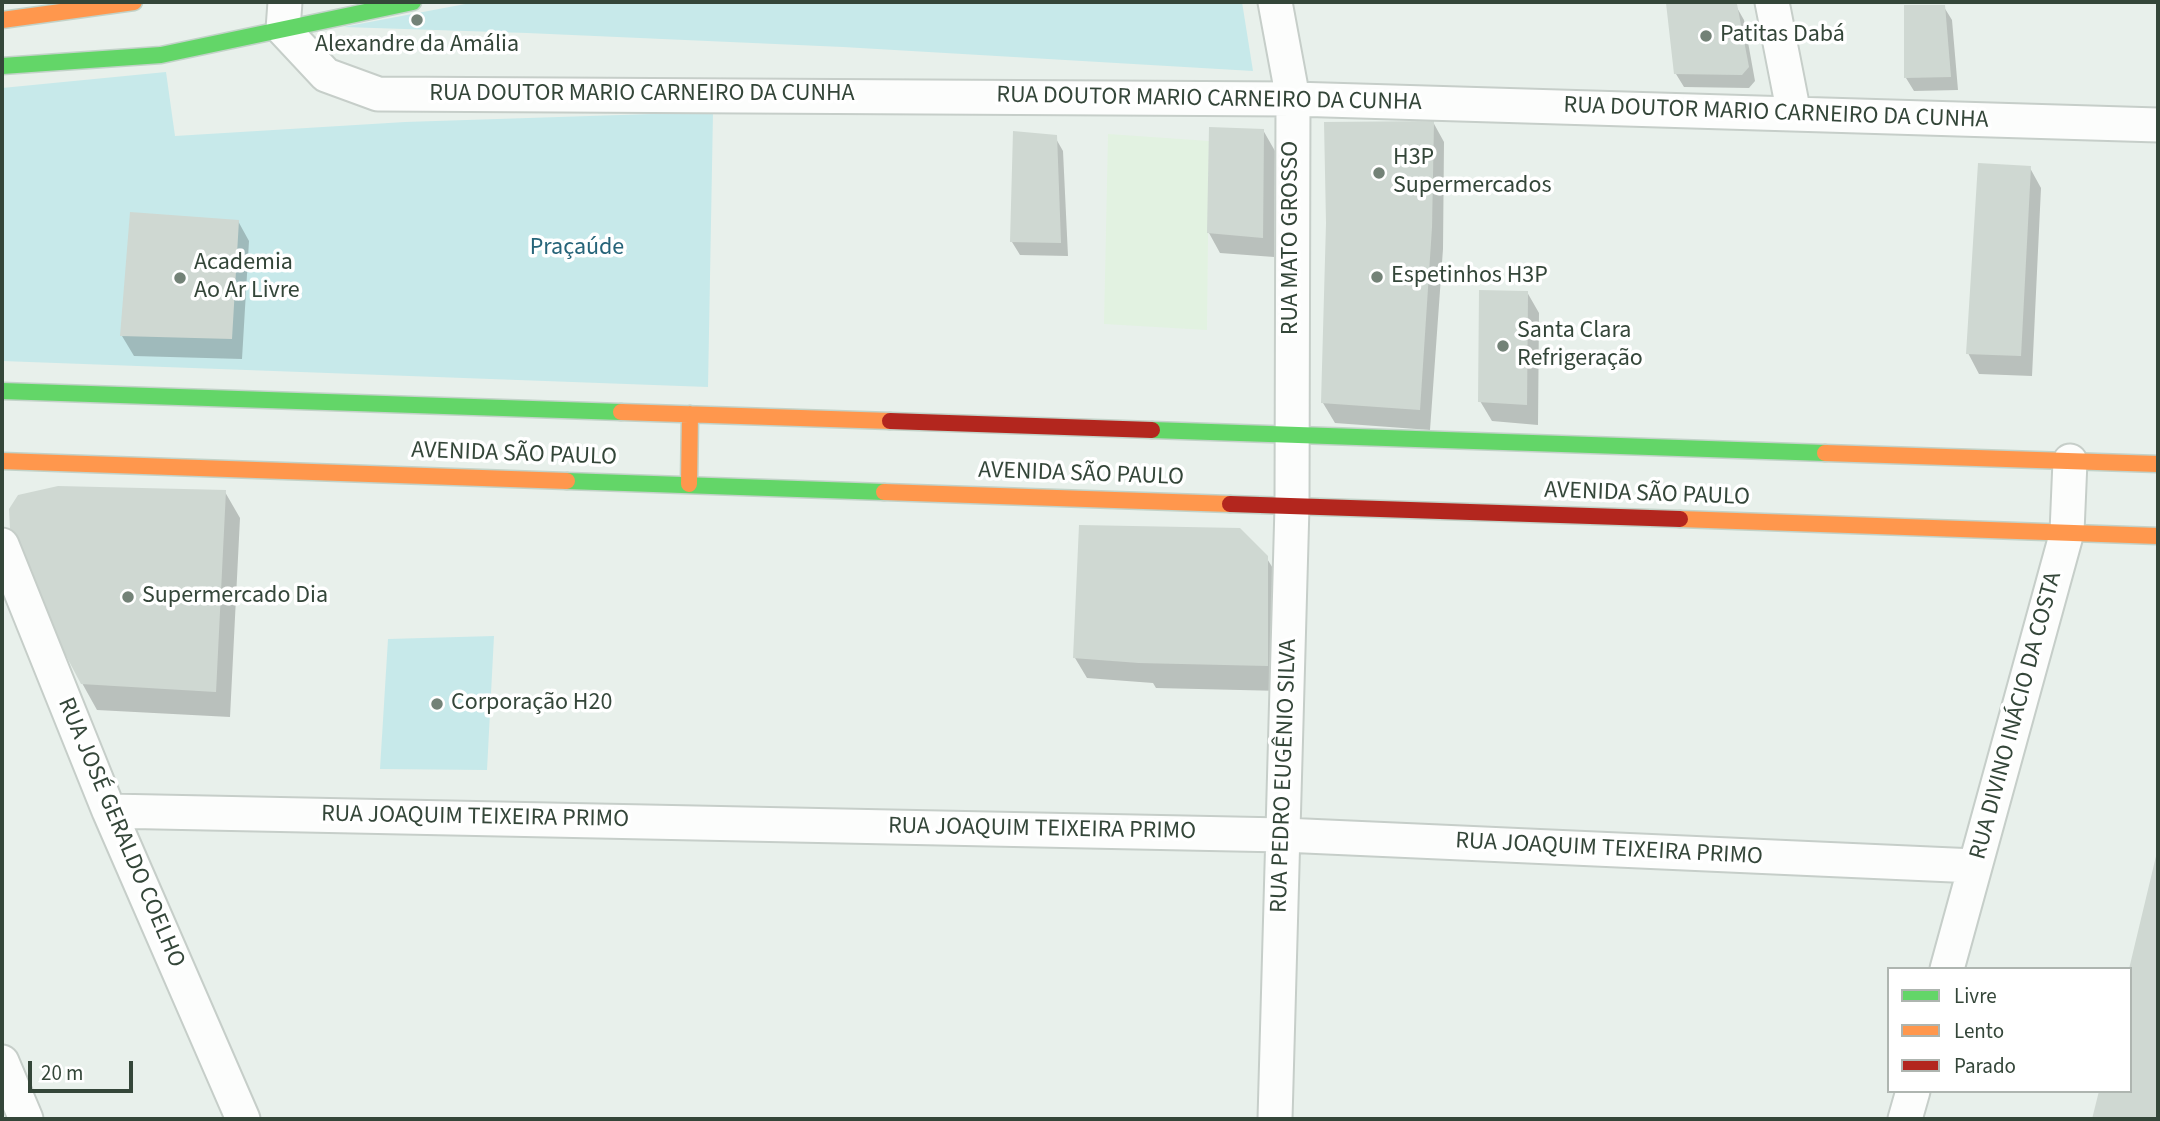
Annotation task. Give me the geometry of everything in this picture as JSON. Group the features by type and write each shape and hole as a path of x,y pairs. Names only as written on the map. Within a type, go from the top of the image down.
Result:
{"main road":[{"path":"2,20 134,2"},
{"path":"2,66 161,55 284,15 413,2"},
{"name":"AVENIDA SÃO PAULO","path":"2,391 2158,464"},
{"path":"690,414 690,484"},
{"name":"AVENIDA SÃO PAULO","path":"2,461 2158,536"}],"street":[{"name":"RUA MATO GROSSO","path":"1276,2 1293,99 1292,433"},
{"path":"1772,2 1794,114"},
{"name":"RUA DOUTOR MARIO CARNEIRO DA CUNHA","path":"284,15 327,75 378,94 1293,99 2158,125"},
{"name":"RUA PEDRO EUGÊNIO SILVA","path":"1275,1119 1292,433"},
{"name":"RUA DIVINO INÁCIO DA COSTA","path":"1948,967 2067,532 2070,461"},
{"name":"RUA JOSÉ GERALDO COELHO","path":"4,556 108,811 243,1119"},
{"name":"RUA JOAQUIM TEIXEIRA PRIMO","path":"108,811 1283,835 1975,866"},
{"path":"2,1062 26,1119"},
{"path":"1905,1119 1912,1093"}],"shaded area":[{"path":"1108,134 1209,141 1207,330 1104,324"}],"green space":[{"path":"476,2 1242,2 1253,71 843,47 343,27"},
{"name":"Praçaúde","path":"166,72 175,136 405,122 713,112 708,387 2,361 2,88"},
{"name":"Corporação H20","path":"494,636 487,770 380,769 388,639"}],"building":[{"name":"Patitas Dabá","path":"1666,3 1737,4 1749,67 1742,75 1674,74"},
{"path":"1904,5 1945,5 1951,77 1904,78"},
{"path":"1434,121 1432,227 1420,410 1321,403 1326,223 1324,122"},
{"path":"1209,127 1264,129 1263,238 1207,233"},
{"path":"1013,131 1057,135 1061,243 1010,242"},
{"path":"1978,163 2031,166 2021,356 1966,354"},
{"name":"Academia Ao Ar Livre","path":"130,212 239,220 232,339 120,336"},
{"name":"Santa Clara Refrigeração","path":"1479,290 1528,291 1527,405 1478,402"},
{"name":"Supermercado Dia","path":"58,486 226,490 216,692 81,684 24,576 10,529 9,509 18,495"},
{"path":"1079,525 1240,528 1268,556 1268,666 1139,663 1073,658"},
{"path":"2157,852 2158,1119 2092,1119 2098,1093 2132,1093 2132,967 2129,967"}],"traffic: fast":[{"path":"2,66 161,55 413,2"},
{"path":"2,391 621,412"},
{"path":"1152,430 1825,453"},
{"path":"567,481 884,492"}],"traffic: slow":[{"path":"2,20 134,2"},
{"path":"621,412 890,421"},
{"path":"689,484 690,414"},
{"path":"1825,453 2158,464"},
{"path":"2,461 567,481"},
{"path":"884,492 1230,504"},
{"path":"1680,519 2158,536"}],"traffic: jam":[{"path":"890,421 1152,430"},
{"path":"1230,504 1680,519"}],"place":[{"name":"Alexandre da Amália","path":"417,20"},
{"name":"Patitas Dabá","path":"1706,36"},
{"name":"H3P Supermercados","path":"1379,173"},
{"name":"Espetinhos H3P","path":"1377,277"},
{"name":"Academia Ao Ar Livre","path":"180,278"},
{"name":"Santa Clara Refrigeração","path":"1503,346"},
{"name":"Supermercado Dia","path":"128,597"},
{"name":"Corporação H20","path":"437,704"}]}
